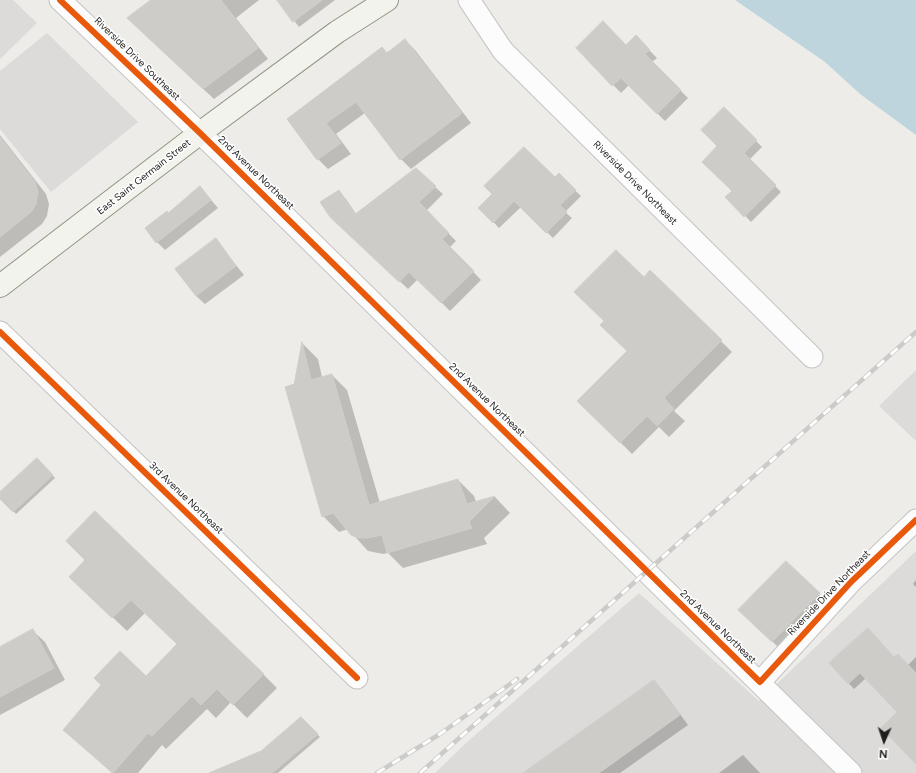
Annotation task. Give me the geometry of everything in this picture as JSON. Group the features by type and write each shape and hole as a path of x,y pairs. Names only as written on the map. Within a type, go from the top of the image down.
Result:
{"main road":[{"name":"East Saint Germain Street","path":"0,286 200,133 337,32 387,0"}],"street":[{"name":"Riverside Drive Southeast","path":"60,0 200,133"},
{"name":"Riverside Drive Northeast","path":"469,0 503,51 812,357"},
{"name":"2nd Avenue Northeast","path":"200,133 851,773"},
{"name":"3rd Avenue Northeast","path":"0,332 358,678"},
{"name":"Riverside Drive Northeast","path":"760,682 852,582 916,520"}],"shaded area":[{"path":"0,0 13,0 37,23 0,59"},
{"path":"47,33 138,122 51,192 0,129 0,71"},
{"path":"916,370 916,441 879,406"},
{"path":"916,551 916,773 435,773 466,743 639,593 759,701"}],"water":[{"path":"735,0 916,0 916,135 860,94 825,62"}],"building":[{"path":"151,0 221,0 258,48 203,89 127,18"},
{"path":"277,0 322,0 293,22"},
{"path":"603,21 626,45 636,35 650,50 645,54 681,90 657,114 621,78 612,86 576,48"},
{"path":"405,39 462,113 400,160 356,102 326,123 341,143 317,160 287,119 382,47 387,53"},
{"path":"724,107 757,140 744,153 776,185 744,217 725,197 732,191 702,162 717,146 701,130"},
{"path":"0,137 35,182 38,192 36,204 31,212 0,237"},
{"path":"524,147 555,177 559,173 576,190 560,205 567,212 546,233 514,201 493,223 478,208 492,194 484,186"},
{"path":"416,168 436,186 419,202 449,233 442,239 474,271 441,303 409,272 399,282 330,217 320,202 339,190 355,214"},
{"path":"200,186 211,200 156,243 145,228 167,211 168,213"},
{"path":"216,238 236,266 196,296 175,269"},
{"path":"616,250 644,277 650,270 722,340 664,398 674,409 657,426 647,416 620,443 577,401 627,351 600,325 604,321 574,292"},
{"path":"302,342 311,380 332,374 369,505 458,479 467,504 495,496 469,522 472,528 387,553 382,535 358,538 351,535 333,513 322,517 285,387 294,384"},
{"path":"37,458 53,475 13,512 0,499 0,492"},
{"path":"95,511 264,674 233,705 217,689 201,705 192,696 152,736 148,733 113,773 63,730 101,685 94,678 120,651 146,676 177,644 131,600 112,618 69,577 85,560 66,541"},
{"path":"786,561 820,593 772,642 738,610"},
{"path":"868,628 894,657 898,654 916,673 916,764 881,728 897,712 860,673 848,684 829,663"},
{"path":"33,629 54,668 0,697 0,647"},
{"path":"654,680 680,715 599,773 523,773"},
{"path":"301,717 318,734 272,773 209,773 261,751"}],"railway":[{"path":"420,773 916,332"},
{"path":"377,773 440,734 517,679"}],"cycle path":[{"path":"60,0 200,133 760,682 851,582 916,520"},
{"path":"0,332 357,678"}]}
